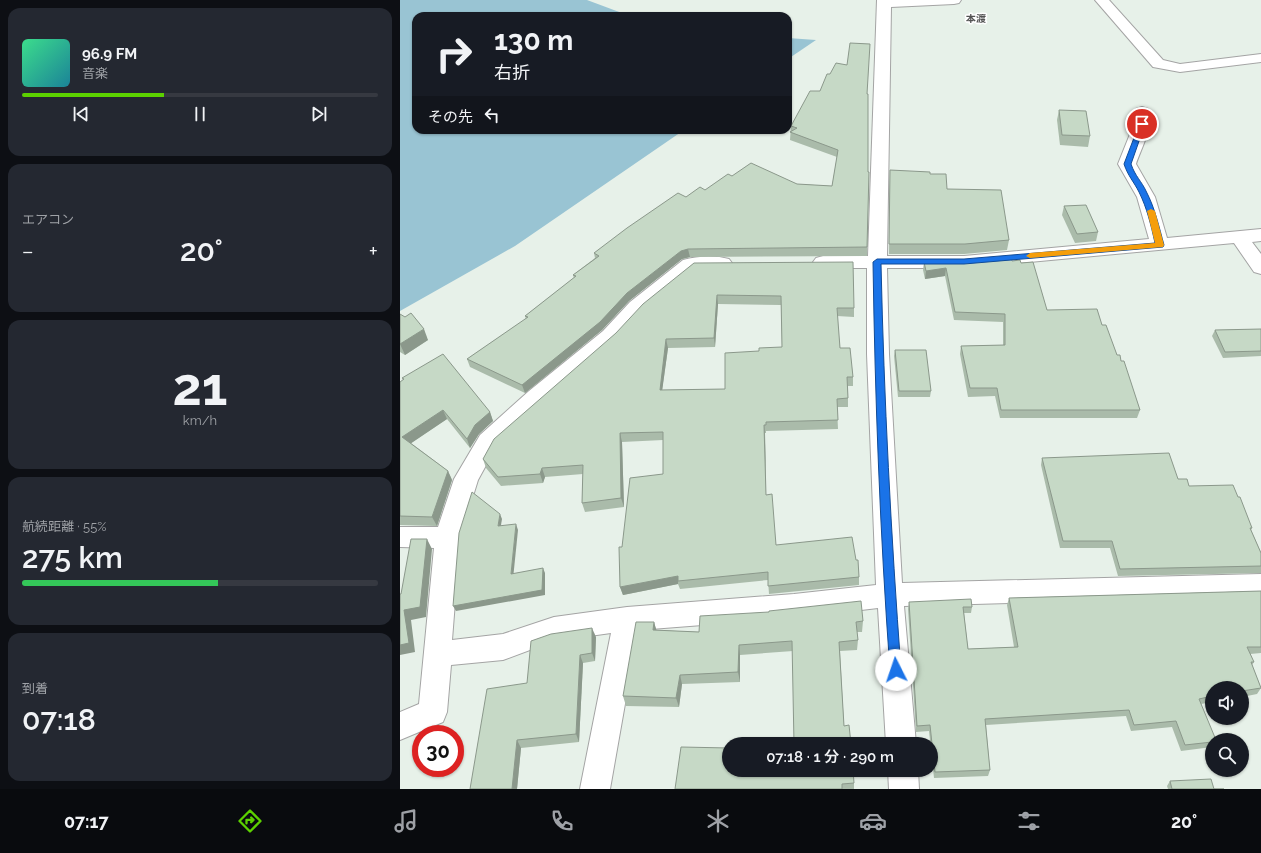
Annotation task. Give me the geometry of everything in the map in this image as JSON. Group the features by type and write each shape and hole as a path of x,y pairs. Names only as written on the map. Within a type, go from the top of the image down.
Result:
{"street":[{"path":"900,737 890,596 878,354 877,262 884,1 954,0"},
{"path":"1102,0 1158,64 1180,68 1261,58"},
{"path":"1142,112 1142,124 1127,164 1132,176 1142,190 1152,214 1160,245"},
{"path":"807,263 964,262 1261,236"},
{"path":"1239,237 1261,268"},
{"path":"400,726 433,712 439,654 447,538 466,479 488,441 537,397 610,336 637,307 690,264 745,263"},
{"path":"400,537 447,538"},
{"path":"439,654 503,647 554,628 890,596 1261,584"},
{"path":"595,789 627,620"},
{"path":"903,777 904,789"}],"shaded area":[{"path":"400,0 587,0 619,12 412,12 412,134 678,134 515,246 400,311"},
{"path":"792,38 816,40 792,56"}],"building":[{"path":"850,43 870,44 867,94 869,172 867,247 688,249 681,251 627,293 600,322 522,385 467,359 528,317 525,316 576,276 573,275 599,256 594,253 678,193 686,197 700,187 705,190 728,174 732,176 751,163 797,184 832,186 838,150 792,133 792,131 797,128 792,126 792,124 810,91 820,91 827,74 830,74 836,63 847,65"},
{"path":"1059,110 1086,111 1090,136 1062,135"},
{"path":"890,170 946,174 947,189 1001,190 1009,240 965,244 889,244"},
{"path":"1086,205 1098,232 1077,234 1064,206"},
{"path":"1011,257 1012,261 1020,260 1021,263 1033,262 1047,310 1097,309 1102,325 1106,325 1117,355 1120,355 1121,361 1124,361 1140,410 1001,410 997,388 970,388 961,346 1005,345 1005,314 955,312 946,268 926,271 924,262 965,261"},
{"path":"853,262 854,308 837,308 840,348 850,348 853,377 847,377 848,398 837,399 838,420 766,422 766,425 764,425 766,495 772,494 776,545 852,537 856,560 858,560 859,577 768,586 768,572 678,581 678,576 620,587 619,547 622,547 630,478 663,474 663,432 620,433 621,498 582,503 583,465 542,468 540,474 498,477 483,459 494,439 616,333 643,304 694,263","holes":["717,295 781,296 782,347 759,348 759,351 725,353 725,389 660,390 666,339 714,338"]},
{"path":"411,313 424,329 400,344 400,314 405,317"},
{"path":"1261,329 1261,351 1225,352 1215,330"},
{"path":"895,350 926,350 931,391 899,391"},
{"path":"443,354 490,412 475,425 467,439 443,410 402,437 448,471 432,517 400,516 400,382 404,379 402,378"},
{"path":"1169,453 1178,479 1187,479 1189,486 1233,485 1238,497 1240,497 1252,528 1250,528 1261,553 1261,566 1120,569 1112,541 1063,541 1042,458"},
{"path":"472,492 500,514 498,526 516,524 511,574 543,568 542,590 453,606 459,533"},
{"path":"411,539 427,539 420,607 404,610 409,643 400,645 400,594"},
{"path":"1261,591 1261,647 1247,647 1254,662 1251,662 1261,688 1249,690 1249,681 1205,681 1205,698 1199,699 1205,713 1205,725 1210,725 1213,733 1205,733 1205,743 1185,745 1176,721 1134,725 1129,710 985,719 990,770 938,772 938,737 931,737 930,725 917,726 909,602 971,599 972,607 963,607 968,649 1018,647 1009,598"},
{"path":"861,601 863,621 856,622 858,640 839,642 844,726 849,725 850,737 794,737 792,641 739,645 738,672 680,675 676,698 623,696 636,622 654,622 653,630 699,632 700,616 769,611"},
{"path":"592,628 592,653 580,655 576,734 517,740 512,789 470,789 487,689 527,683 531,641 551,634"},
{"path":"681,747 722,748 722,777 854,777 854,783 842,784 842,789 675,789"},
{"path":"1211,779 1214,789 1172,789 1170,781"}],"slow traffic":[{"path":"1030,256 1160,245 1151,211"}],"district":[{"name":"本渡","path":"976,18"}],"route":[{"path":"896,670 890,596 878,354 877,262 964,262 1160,245 1152,214 1142,190 1132,176 1127,164 1142,124"}]}
